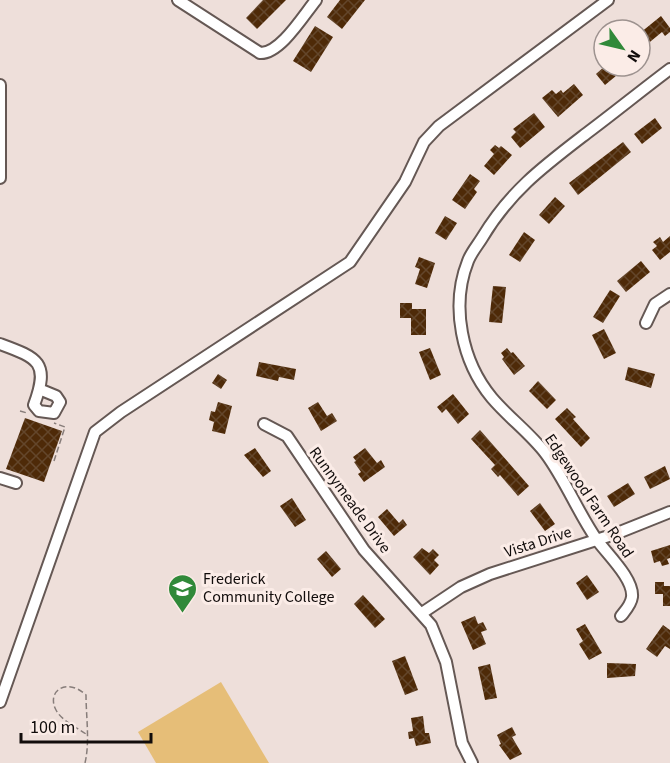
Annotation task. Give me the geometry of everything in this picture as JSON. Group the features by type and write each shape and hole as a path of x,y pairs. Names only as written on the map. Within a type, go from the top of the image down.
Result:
{"street":[{"path":"178,0 260,53 266,54 278,47 316,0"},
{"path":"0,702 95,432 121,412 350,262 405,182 424,142 440,126 608,0"},
{"name":"Edgewood Farm Road","path":"621,616 632,596 627,580 596,539 566,483 545,453 523,427 493,399 479,380 467,354 462,330 459,304 461,281 469,259 490,224 512,195 534,174 670,69"},
{"path":"0,85 0,178"},
{"path":"646,323 656,304 670,294"},
{"path":"0,344 26,353 34,359 41,375 42,383 39,389"},
{"name":"Runnymeade Drive","path":"264,424 287,436 364,550 431,625 446,662 462,743 472,763"},
{"path":"0,490 2,478 16,483"},
{"name":"Vista Drive","path":"422,613 460,587 490,574 615,534 670,512"}],"path":[{"path":"20,411 32,415"},
{"path":"54,423 65,427 54,461"},
{"path":"85,763 86,734 86,695 78,687 70,685 62,687 53,702 56,711 86,734"}],"shaded area":[{"path":"221,682 269,763 156,763 138,732"}],"building":[{"path":"263,0 286,0 257,29 246,18"},
{"path":"340,0 365,0 342,29 327,17"},
{"path":"661,16 670,28 670,32 665,36 662,32 652,40 652,23"},
{"path":"315,26 333,37 311,72 293,61"},
{"path":"599,78 613,78 605,85"},
{"path":"574,84 583,95 558,117 542,98 552,90 556,94 561,90 563,93"},
{"path":"534,113 545,127 520,148 511,137 516,132 513,129"},
{"path":"655,118 662,128 642,144 634,134"},
{"path":"623,142 631,152 578,195 569,183"},
{"path":"495,145 499,148 501,146 512,155 494,175 484,166 494,154 490,150"},
{"path":"470,174 480,181 474,189 477,192 465,209 452,200"},
{"path":"555,197 565,206 549,224 539,215"},
{"path":"445,216 457,223 446,240 435,233"},
{"path":"524,232 535,240 520,262 509,255"},
{"path":"670,236 670,252 660,260 652,250 657,246 653,242 660,237 663,242"},
{"path":"419,257 435,263 427,288 415,284 420,269 415,267"},
{"path":"641,261 650,272 626,292 617,281"},
{"path":"493,286 506,287 502,323 489,322"},
{"path":"610,290 620,296 603,323 593,317"},
{"path":"400,303 412,303 412,309 426,309 426,335 411,335 411,318 400,318"},
{"path":"604,329 616,353 604,359 592,335"},
{"path":"430,348 441,375 430,380 419,352"},
{"path":"507,348 525,366 514,375 502,359 504,357 501,353"},
{"path":"259,362 296,369 294,380 279,377 278,381 256,376"},
{"path":"628,367 655,374 651,388 625,380"},
{"path":"218,374 227,380 221,389 212,383"},
{"path":"538,381 556,400 547,409 529,391"},
{"path":"453,394 469,414 458,424 446,409 442,413 437,407"},
{"path":"218,402 232,406 225,434 212,431 214,422 209,420 211,411 215,412"},
{"path":"318,402 327,416 332,413 337,421 321,431 308,408"},
{"path":"567,408 576,417 573,419 590,438 581,447 555,419"},
{"path":"25,418 62,431 44,482 6,469"},
{"path":"480,430 529,486 518,496 500,475 498,477 491,469 495,465 471,439"},
{"path":"255,448 271,471 263,477 244,455"},
{"path":"365,448 377,463 381,460 385,467 364,482 358,474 361,472 353,457"},
{"path":"665,466 670,479 650,489 644,477"},
{"path":"628,483 635,494 614,507 607,496"},
{"path":"292,498 306,520 295,527 280,506"},
{"path":"540,503 555,524 545,531 530,511"},
{"path":"387,509 399,523 403,519 407,525 394,536 378,517"},
{"path":"670,545 670,558 667,559 669,564 662,566 660,561 654,563 651,551"},
{"path":"422,548 429,553 433,549 439,555 434,560 439,565 430,575 413,557"},
{"path":"326,551 341,569 332,577 317,559"},
{"path":"587,575 599,592 587,600 576,583"},
{"path":"655,582 664,582 664,586 670,586 670,606 663,606 663,594 655,594"},
{"path":"363,595 385,619 375,628 354,604"},
{"path":"475,616 478,624 483,622 487,630 481,632 486,644 473,650 461,622"},
{"path":"585,624 602,653 589,660 579,644 583,641 576,629"},
{"path":"663,625 670,630 670,649 665,646 657,657 646,649"},
{"path":"405,656 418,690 405,695 392,661"},
{"path":"607,663 636,664 635,676 607,678"},
{"path":"490,664 497,698 485,700 478,667"},
{"path":"423,716 425,733 429,733 431,743 416,746 414,738 409,739 408,732 413,731 411,718"},
{"path":"512,727 516,735 512,737 522,754 510,760 499,745 501,744 497,735"}],"place":[{"name":"Frederick Community College","path":"182,614"}]}
